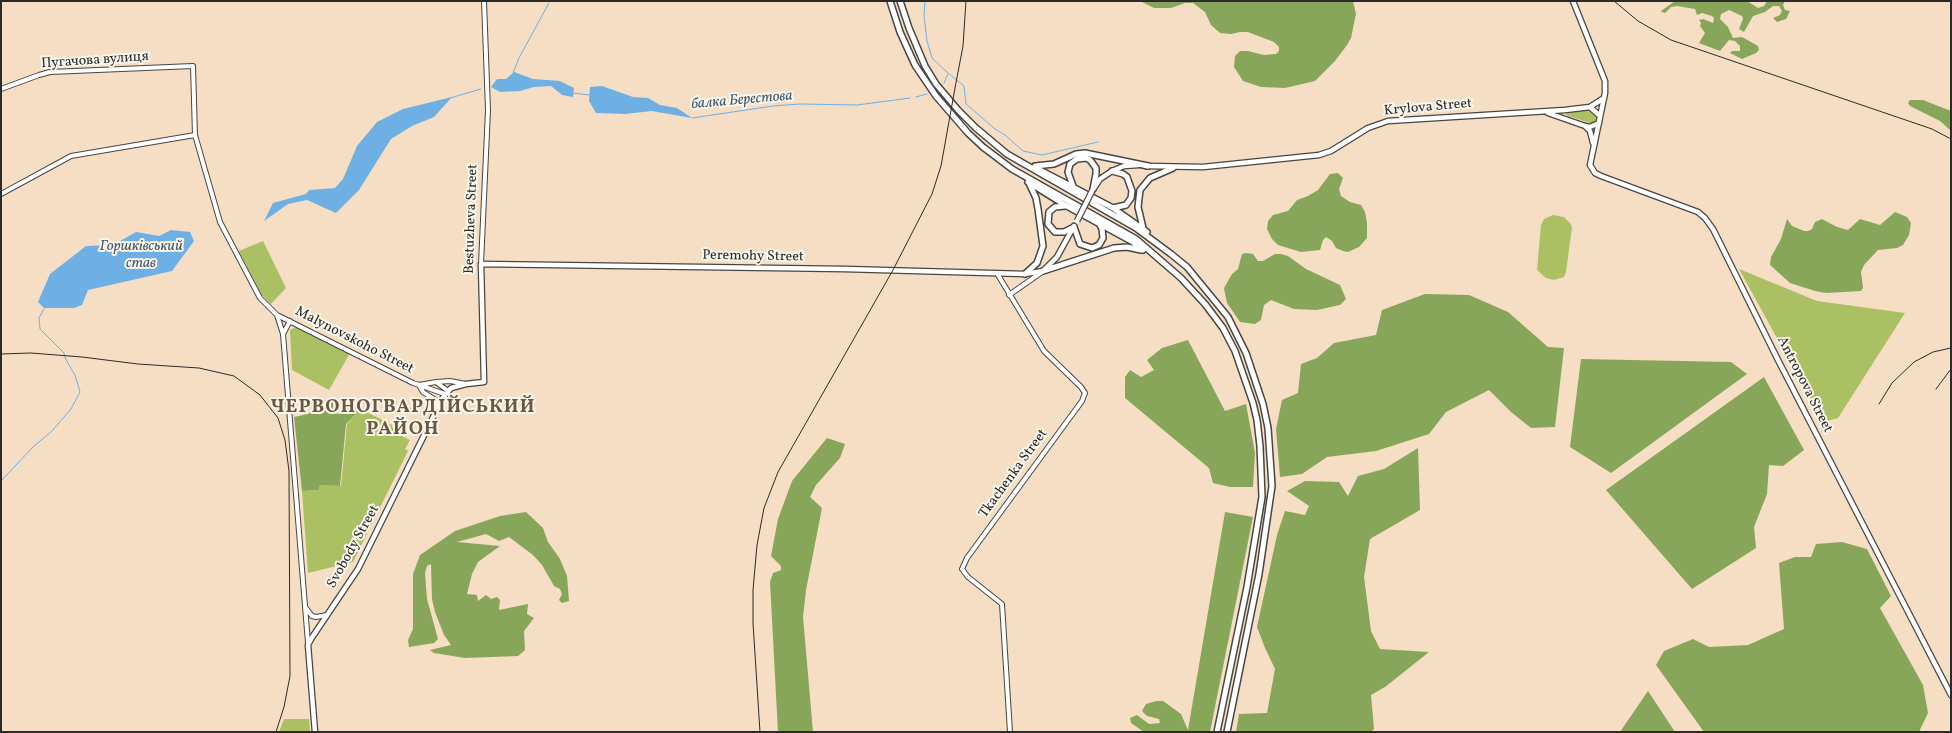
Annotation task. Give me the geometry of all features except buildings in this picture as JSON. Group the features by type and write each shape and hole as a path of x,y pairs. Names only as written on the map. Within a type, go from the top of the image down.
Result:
{"main road":[{"path":"890,1 894,17 915,65 936,96 958,123 983,147 1012,169 1136,239 1187,284 1223,328 1235,351 1257,420 1262,496 1217,732"},
{"path":"900,1 925,66 944,94 976,128 1000,149 1025,165 1115,215 1156,241"},
{"name":"Antropova Street","path":"1572,1 1605,81 1604,98 1590,165 1595,173 1690,208 1705,218 1713,229 1951,696"},
{"path":"894,17 904,14"},
{"path":"1544,112 1590,107 1604,98"},
{"path":"1590,107 1600,116"},
{"path":"1564,118 1563,112 1565,110"},
{"name":"Krylova Street","path":"1112,170 1124,166 1173,168 1217,166 1319,155 1331,151 1368,128 1388,121 1533,111 1544,112"},
{"path":"1544,112 1585,126 1590,127 1599,123"},
{"path":"1585,126 1590,132 1594,144"},
{"path":"1025,165 1054,164 1076,154 1085,153 1148,166"},
{"path":"1074,186 1068,172 1070,164 1078,159 1086,158 1096,168 1093,189"},
{"path":"1032,166 1074,186 1144,228 1187,268 1215,300 1235,328 1246,353 1268,428 1272,486 1268,522 1248,631 1226,732"},
{"path":"1144,228 1138,207 1140,190 1150,178 1173,168"},
{"path":"1012,169 1022,179 1065,206 1133,242 1146,252"},
{"path":"1043,271 1057,257 1093,189 1100,179 1112,170 1127,177 1132,191 1131,198 1126,205 1113,208"},
{"path":"1025,274 1036,263 1041,254 1043,239 1036,198 1029,182"},
{"path":"1065,206 1052,209 1048,216 1048,224 1052,230 1060,233 1074,227"},
{"path":"1074,227 1080,244 1092,248 1099,245 1103,238 1100,224"},
{"path":"1043,271 1114,248 1127,247 1155,256"},
{"name":"Peremohy Street","path":"481,264 845,269 998,275 1043,271"},
{"name":"Bestuzheva Street","path":"466,384 484,382 481,264"},
{"path":"447,393 451,388 466,384"},
{"name":"Svobody Street","path":"308,645 362,560 438,405 447,393"},
{"path":"1238,629 1248,631"},
{"path":"308,645 315,732"}],"street":[{"name":"Bestuzheva Street","path":"481,264 488,110 484,1"},
{"name":"Пугачова вулиця","path":"1,89 50,72 193,66 195,135"},
{"path":"1,194 71,156 195,135 220,222 260,298 277,315 283,334 308,645"},
{"path":"998,275 1009,295 1043,271"},
{"name":"Tkachenka Street","path":"1009,295 1044,351 1085,393 1082,401 973,550 962,569 968,578 1002,604 1010,732"},
{"name":"Malynovskoho Street","path":"277,315 419,385 450,381 466,384"},
{"path":"283,334 290,322"},
{"path":"436,382 447,393"},
{"path":"419,385 447,393"},
{"path":"419,385 423,392 434,399 438,405"},
{"path":"305,606 312,616 320,617 327,614"}],"green space":[{"path":"1140,1 1353,1 1356,14 1351,38 1347,45 1335,61 1315,81 1285,88 1261,87 1243,81 1234,67 1235,56 1240,51 1264,55 1276,54 1279,51 1279,47 1274,42 1248,32 1220,33 1211,25 1205,12 1193,3 1185,3 1171,8 1154,8"},
{"path":"1675,1 1747,1 1758,8 1764,6 1767,1 1785,1 1783,5 1785,10 1790,11 1786,19 1777,22 1773,18 1780,15 1782,11 1779,6 1773,6 1765,12 1753,16 1744,32 1739,29 1743,19 1742,16 1729,10 1721,14 1720,19 1728,27 1733,38 1742,37 1758,46 1759,50 1756,53 1742,59 1730,53 1732,51 1740,51 1740,46 1735,41 1729,40 1720,51 1699,43 1705,33 1700,26 1699,20 1703,19 1713,23 1714,18 1712,16 1702,13 1697,15 1695,9 1677,6 1671,7 1665,13 1661,11"},
{"path":"1910,100 1923,100 1951,111 1951,131 1940,121 1910,106 1908,103"},
{"path":"1592,110 1598,115 1593,124 1566,115 1567,112"},
{"path":"1338,173 1343,178 1339,189 1341,196 1350,202 1361,205 1365,212 1367,238 1359,247 1348,252 1336,248 1332,241 1326,237 1320,250 1301,252 1278,245 1272,239 1267,229 1268,221 1273,215 1288,211 1297,200 1318,190 1330,174"},
{"path":"1895,212 1907,217 1911,223 1909,235 1903,245 1897,248 1878,250 1864,265 1861,272 1863,288 1861,291 1826,293 1815,291 1790,283 1770,265 1771,257 1781,239 1787,219 1792,226 1804,231 1812,229 1815,222 1822,219 1837,227 1848,230 1860,219 1880,225"},
{"path":"1553,215 1564,217 1572,227 1566,272 1564,277 1554,280 1546,278 1537,270 1541,225 1544,219"},
{"path":"263,241 286,288 271,304 262,295 239,251"},
{"path":"1242,254 1253,254 1258,261 1263,261 1275,254 1288,256 1306,269 1340,285 1346,299 1340,305 1317,310 1294,309 1271,300 1264,305 1261,320 1255,324 1240,322 1227,303 1224,288 1232,274 1238,269"},
{"path":"1739,269 1817,301 1905,313 1838,418 1823,422"},
{"path":"1425,294 1469,295 1508,312 1548,347 1564,348 1555,427 1531,428 1511,412 1489,390 1446,412 1429,434 1376,451 1327,457 1302,474 1280,477 1276,429 1282,400 1298,393 1301,364 1317,358 1334,343 1376,335 1382,310"},
{"path":"296,327 350,353 329,390 292,370 290,330"},
{"path":"1188,340 1225,411 1246,404 1255,453 1253,487 1230,487 1213,483 1209,468 1125,398 1125,377 1130,370 1141,377 1154,370 1147,360 1162,348"},
{"path":"1581,359 1731,362 1747,374 1611,473 1570,447"},
{"path":"1764,377 1804,450 1783,466 1769,465 1767,494 1754,527 1756,548 1692,589 1606,490"},
{"path":"330,402 334,402 332,413 341,414 343,403 361,409 346,424 340,486 320,485 319,490 302,491 294,417 308,414"},
{"path":"361,409 392,425 394,432 410,440 405,449 408,451 353,562 308,573 302,491 319,490 320,485 341,486 347,424"},
{"path":"827,438 845,444 840,458 816,485 810,497 822,508 806,590 803,617 813,732 778,732 770,582 773,573 781,570 781,566 771,556 778,519 792,481"},
{"path":"1418,448 1420,510 1370,539 1364,577 1371,631 1380,649 1429,652 1385,687 1371,695 1374,729 1371,732 1236,732 1239,714 1267,713 1275,669 1257,627 1277,535 1285,511 1305,515 1309,506 1287,491 1305,481 1339,482 1348,496 1358,476 1384,469"},
{"path":"526,512 543,528 548,542 560,559 567,576 569,601 562,603 559,600 562,594 560,589 554,586 542,565 533,555 509,537 499,541 486,534 457,542 500,546 478,562 472,574 467,594 477,595 478,601 486,595 491,599 497,597 500,600 499,610 528,604 527,614 534,618 524,631 525,650 518,656 465,658 434,653 430,650 451,645 444,635 435,612 432,599 431,564 427,566 425,573 427,599 438,639 434,643 409,647 408,640 413,629 413,574 420,555 455,531 500,516"},
{"path":"1225,512 1253,517 1210,732 1144,732 1131,723 1130,718 1137,715 1149,724 1160,723 1159,719 1147,716 1142,711 1146,704 1156,701 1163,701 1181,714 1188,730"},
{"path":"1842,542 1867,549 1891,596 1880,608 1923,685 1928,713 1919,732 1704,732 1656,665 1664,651 1693,639 1709,647 1748,645 1784,629 1779,563 1795,557 1811,557 1816,544"},
{"path":"1648,691 1675,732 1620,732"},
{"path":"284,719 309,719 310,732 279,732"}],"water":[{"path":"514,72 533,79 560,81 574,88 573,97 562,95 551,86 500,92 491,87 497,79 506,79"},
{"path":"602,86 633,97 648,98 660,105 677,108 692,118 652,111 625,114 596,113 589,101 590,87"},
{"path":"452,97 434,117 412,126 391,139 359,190 336,213 307,200 288,204 264,221 273,203 306,194 309,190 335,188 343,179 357,146 377,122 403,109"},
{"name":"Горшківський став","path":"171,230 190,232 194,241 172,271 88,290 82,305 74,308 44,308 38,302 50,274 86,246 113,245 136,232 159,236"}],"waterway":[{"path":"925,1 924,16 927,41 932,58 964,86 966,104 995,129 1023,151 1042,155 1098,142"},
{"path":"513,73 519,58 549,3"},
{"name":"балка Берестова","path":"944,83 948,74"},
{"name":"балка Берестова","path":"450,98 481,89"},
{"name":"балка Берестова","path":"573,93 589,95"},
{"name":"балка Берестова","path":"916,97 927,94"},
{"name":"балка Берестова","path":"692,118 773,106 800,104 857,105 910,98"},
{"name":"балка Берестова","path":"1,481 33,447 52,431 71,409 80,392 75,375 64,353 40,329 39,318 44,309"}],"railway":[{"path":"760,732 753,623 753,590 757,545 764,508 778,472 893,270 932,194 941,166 963,46 966,1"},
{"path":"1614,1 1638,21 1671,40 1932,129 1951,139"},
{"path":"1879,404 1892,383 1914,362 1933,352 1951,348"},
{"path":"1,354 31,353 199,368 234,376 260,395 278,418 285,440 289,471 290,676 284,707 276,732"},
{"path":"1936,389 1951,369"}],"district":[{"name":"ЧЕРВОНОГВАРДІЙСЬКИЙ РАЙОН","path":"403,420"}]}
